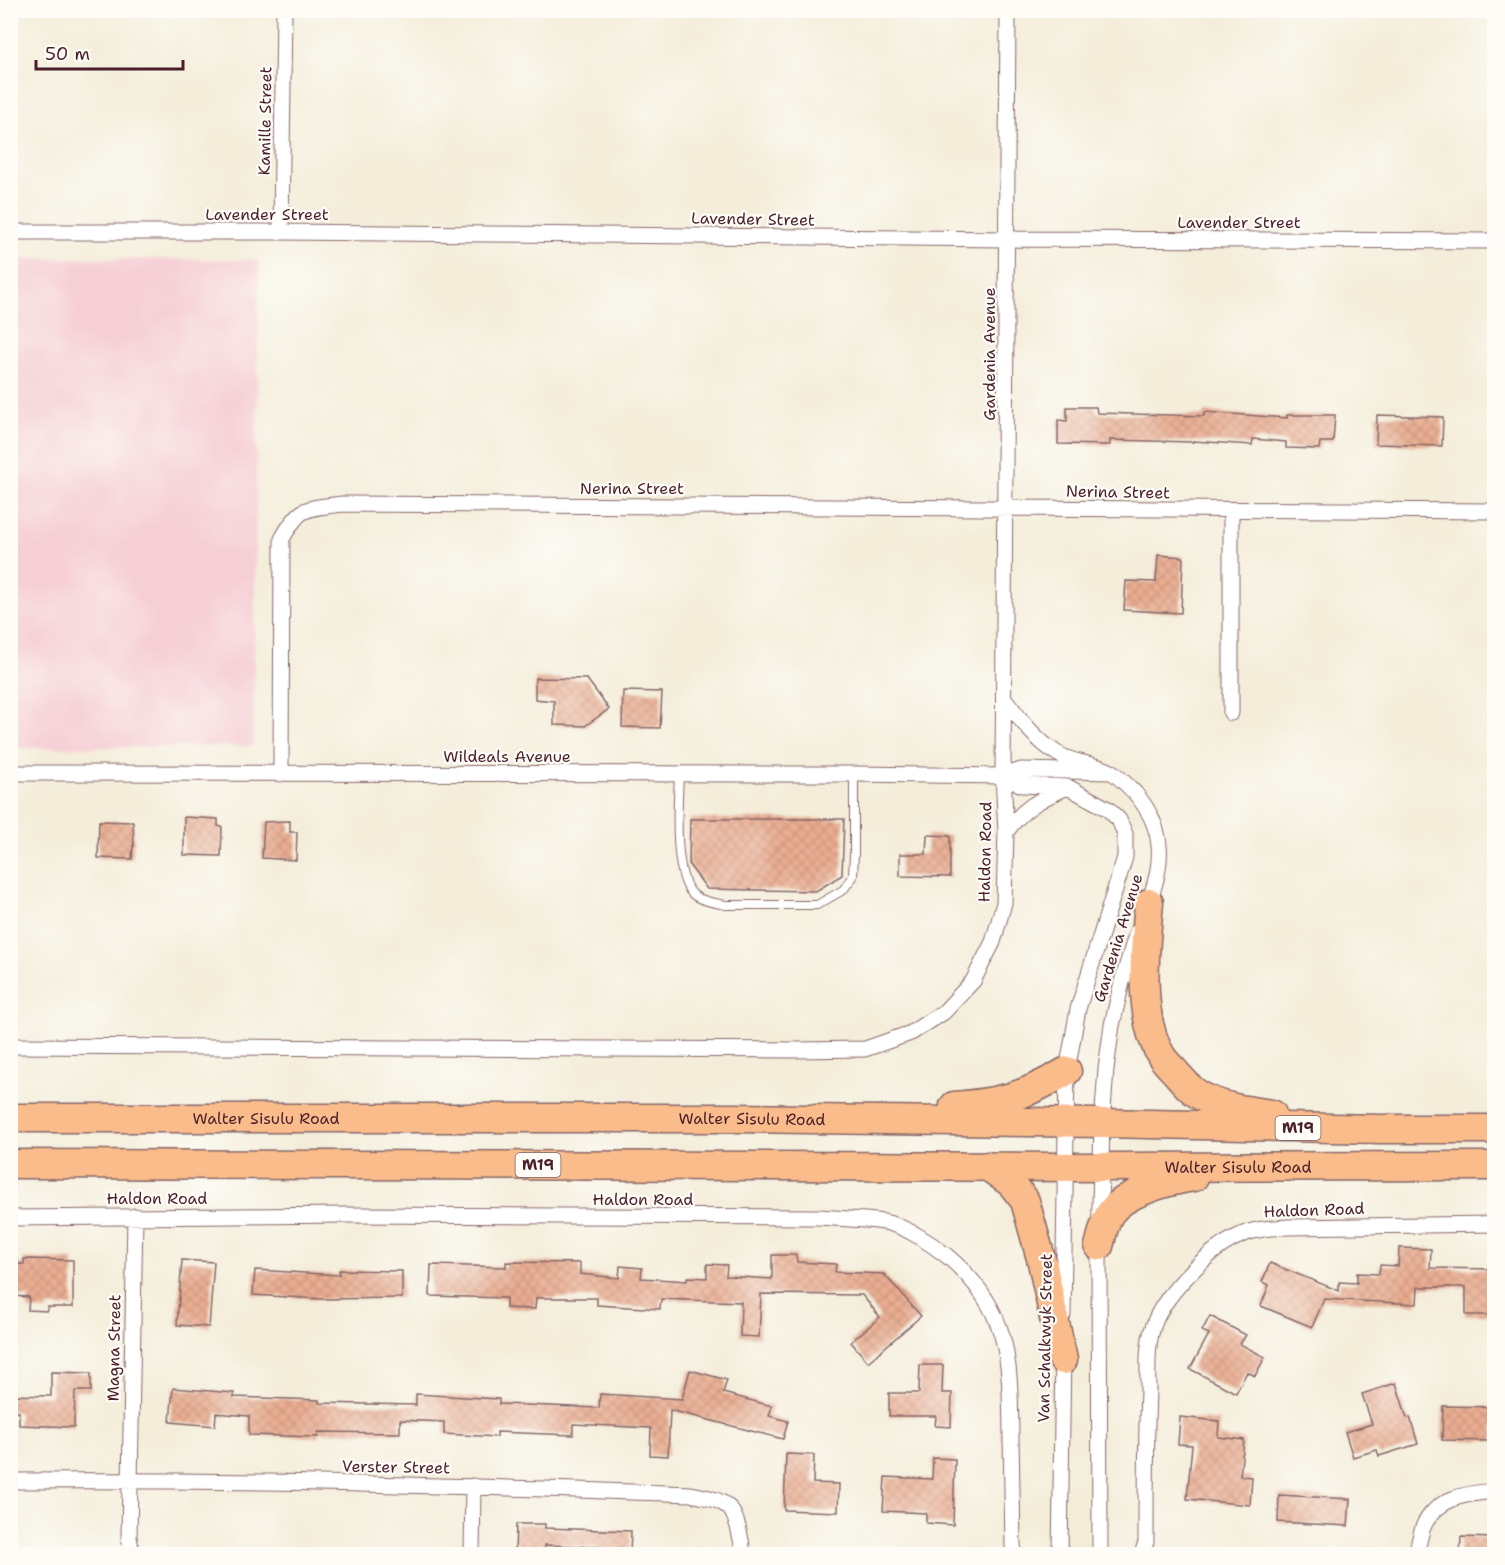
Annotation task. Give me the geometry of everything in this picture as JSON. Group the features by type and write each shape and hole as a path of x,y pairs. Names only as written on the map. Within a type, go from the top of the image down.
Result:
{"highway":[{"path":"1149,903 1145,942 1146,1001 1152,1034 1162,1057 1189,1088 1205,1099 1258,1112 1380,1129"},
{"path":"736,1118 919,1109 1007,1100 1036,1089 1067,1071"},
{"name":"Walter Sisulu Road","path":"10,1118 736,1118 1494,1129"},
{"name":"Walter Sisulu Road","path":"10,1164 1494,1166"},
{"path":"1099,1246 1110,1213 1126,1198 1151,1188 1189,1178 1282,1165"},
{"path":"987,1166 1011,1183 1025,1201 1042,1262 1063,1360"}],"street":[{"name":"Kamille Street","path":"281,231 284,10"},
{"name":"Gardenia Avenue","path":"1008,10 1003,776 1022,785 1068,787 1107,809 1119,820 1125,834 1125,857 1078,1009 1067,1071 1065,1123"},
{"name":"Lavender Street","path":"10,232 281,231 1008,239 1494,240"},
{"name":"Nerina Street","path":"281,774 282,539 294,518 308,508 342,504 1494,511"},
{"path":"1231,511 1231,713"},
{"name":"Gardenia Avenue","path":"1004,698 1031,733 1059,755 1112,772 1147,807 1156,825 1160,847 1157,876 1131,952 1112,1025 1106,1070 1100,1167"},
{"path":"1003,776 1021,770 1112,772"},
{"name":"Wildeals Avenue","path":"10,772 1003,776"},
{"name":"Haldon Road","path":"10,1046 866,1049 910,1033 944,1012 973,981 993,942 1004,903 1006,832 1003,776"},
{"path":"1006,832 1016,818 1032,804 1068,787"},
{"name":"Van Schalkwyk Street","path":"1060,1554 1065,1123"},
{"path":"1100,1167 1100,1554"},
{"name":"Haldon Road","path":"10,1218 359,1215 808,1217 885,1222 916,1235 951,1259 968,1274 984,1295 995,1315 1006,1345 1011,1384 1013,1546 1015,1554"},
{"name":"Magna Street","path":"132,1554 129,1537 135,1216"},
{"name":"Haldon Road","path":"1142,1554 1146,1542 1146,1430 1150,1341 1156,1319 1171,1294 1191,1272 1234,1238 1259,1229 1494,1224"},
{"name":"Verster Street","path":"10,1481 130,1480 473,1486 691,1494 729,1507 737,1525 743,1554"},
{"path":"472,1554 473,1486"},
{"path":"1416,1554 1425,1523 1439,1506 1459,1495 1494,1491"}],"lane":[{"path":"679,774 678,849 684,883 693,895 712,903 726,905 817,905 843,890 853,877 854,774"}],"shaded area":[{"path":"11,258 259,260 253,746 11,748"}],"building":[{"path":"1067,407 1096,407 1097,413 1204,416 1205,412 1287,418 1287,415 1335,415 1333,442 1320,442 1319,449 1286,448 1286,442 1253,439 1252,445 1193,441 1110,440 1110,445 1058,444 1058,420 1067,421"},
{"path":"1377,415 1443,417 1442,446 1376,444"},
{"path":"1158,555 1183,557 1181,613 1124,610 1126,581 1156,582"},
{"path":"535,678 587,679 609,709 585,726 554,725 554,701 535,699"},
{"path":"623,691 662,692 660,728 622,727"},
{"path":"184,817 218,819 218,826 222,827 221,856 184,855"},
{"path":"690,819 844,819 842,875 816,891 707,889 689,865"},
{"path":"99,821 133,822 132,859 98,858"},
{"path":"290,821 290,832 297,832 296,860 262,858 264,822"},
{"path":"927,835 950,836 950,877 900,876 900,854 926,854"},
{"path":"1399,1248 1431,1249 1430,1268 1494,1269 1493,1315 1466,1315 1466,1287 1418,1287 1417,1304 1324,1299 1312,1327 1261,1306 1269,1285 1262,1282 1270,1263 1339,1291 1339,1282 1357,1283 1357,1273 1379,1274 1380,1265 1398,1266"},
{"path":"772,1255 796,1255 797,1262 836,1264 835,1272 884,1274 921,1316 868,1362 851,1342 880,1317 862,1295 761,1294 759,1337 740,1336 741,1302 661,1299 660,1309 597,1305 597,1298 536,1298 535,1309 506,1308 506,1298 430,1296 431,1265 506,1267 506,1262 580,1263 580,1274 619,1278 620,1266 642,1268 641,1278 687,1281 687,1277 707,1278 707,1264 727,1265 726,1276 772,1279"},
{"path":"24,1259 73,1260 73,1307 47,1307 47,1311 28,1310 29,1297 10,1296 10,1264 24,1264"},
{"path":"182,1260 214,1262 209,1327 177,1325"},
{"path":"255,1270 339,1275 339,1270 402,1271 402,1298 321,1299 253,1295"},
{"path":"1210,1316 1246,1335 1240,1344 1265,1357 1255,1376 1247,1372 1236,1393 1190,1369 1209,1334 1202,1331"},
{"path":"920,1365 943,1365 942,1393 952,1393 951,1427 935,1426 936,1416 889,1416 889,1393 919,1393"},
{"path":"690,1370 727,1380 723,1393 772,1406 769,1416 788,1421 783,1439 670,1410 668,1456 650,1455 651,1428 573,1424 573,1435 497,1432 497,1437 444,1434 444,1422 400,1420 400,1433 318,1432 318,1437 249,1435 249,1416 216,1413 215,1426 170,1422 173,1388 234,1393 234,1397 319,1400 319,1403 416,1405 416,1394 499,1399 499,1404 599,1408 600,1394 682,1399"},
{"path":"51,1372 91,1373 91,1391 75,1391 74,1427 19,1425 19,1412 10,1411 10,1395 51,1396"},
{"path":"1396,1383 1418,1444 1379,1456 1377,1450 1353,1457 1345,1432 1372,1424 1362,1394"},
{"path":"1443,1406 1494,1407 1494,1441 1442,1440"},
{"path":"1180,1417 1219,1421 1218,1437 1244,1440 1240,1476 1252,1477 1250,1505 1187,1499 1192,1445 1178,1444"},
{"path":"786,1454 814,1455 813,1483 839,1484 838,1512 784,1510"},
{"path":"933,1458 955,1459 953,1525 926,1523 926,1513 883,1511 885,1477 932,1479"},
{"path":"1279,1495 1350,1499 1348,1526 1278,1522"},
{"path":"516,1524 545,1524 545,1528 631,1531 630,1554 599,1554 599,1547 545,1545 545,1554 515,1554"},
{"path":"1461,1537 1494,1538 1494,1554 1460,1554"}]}
